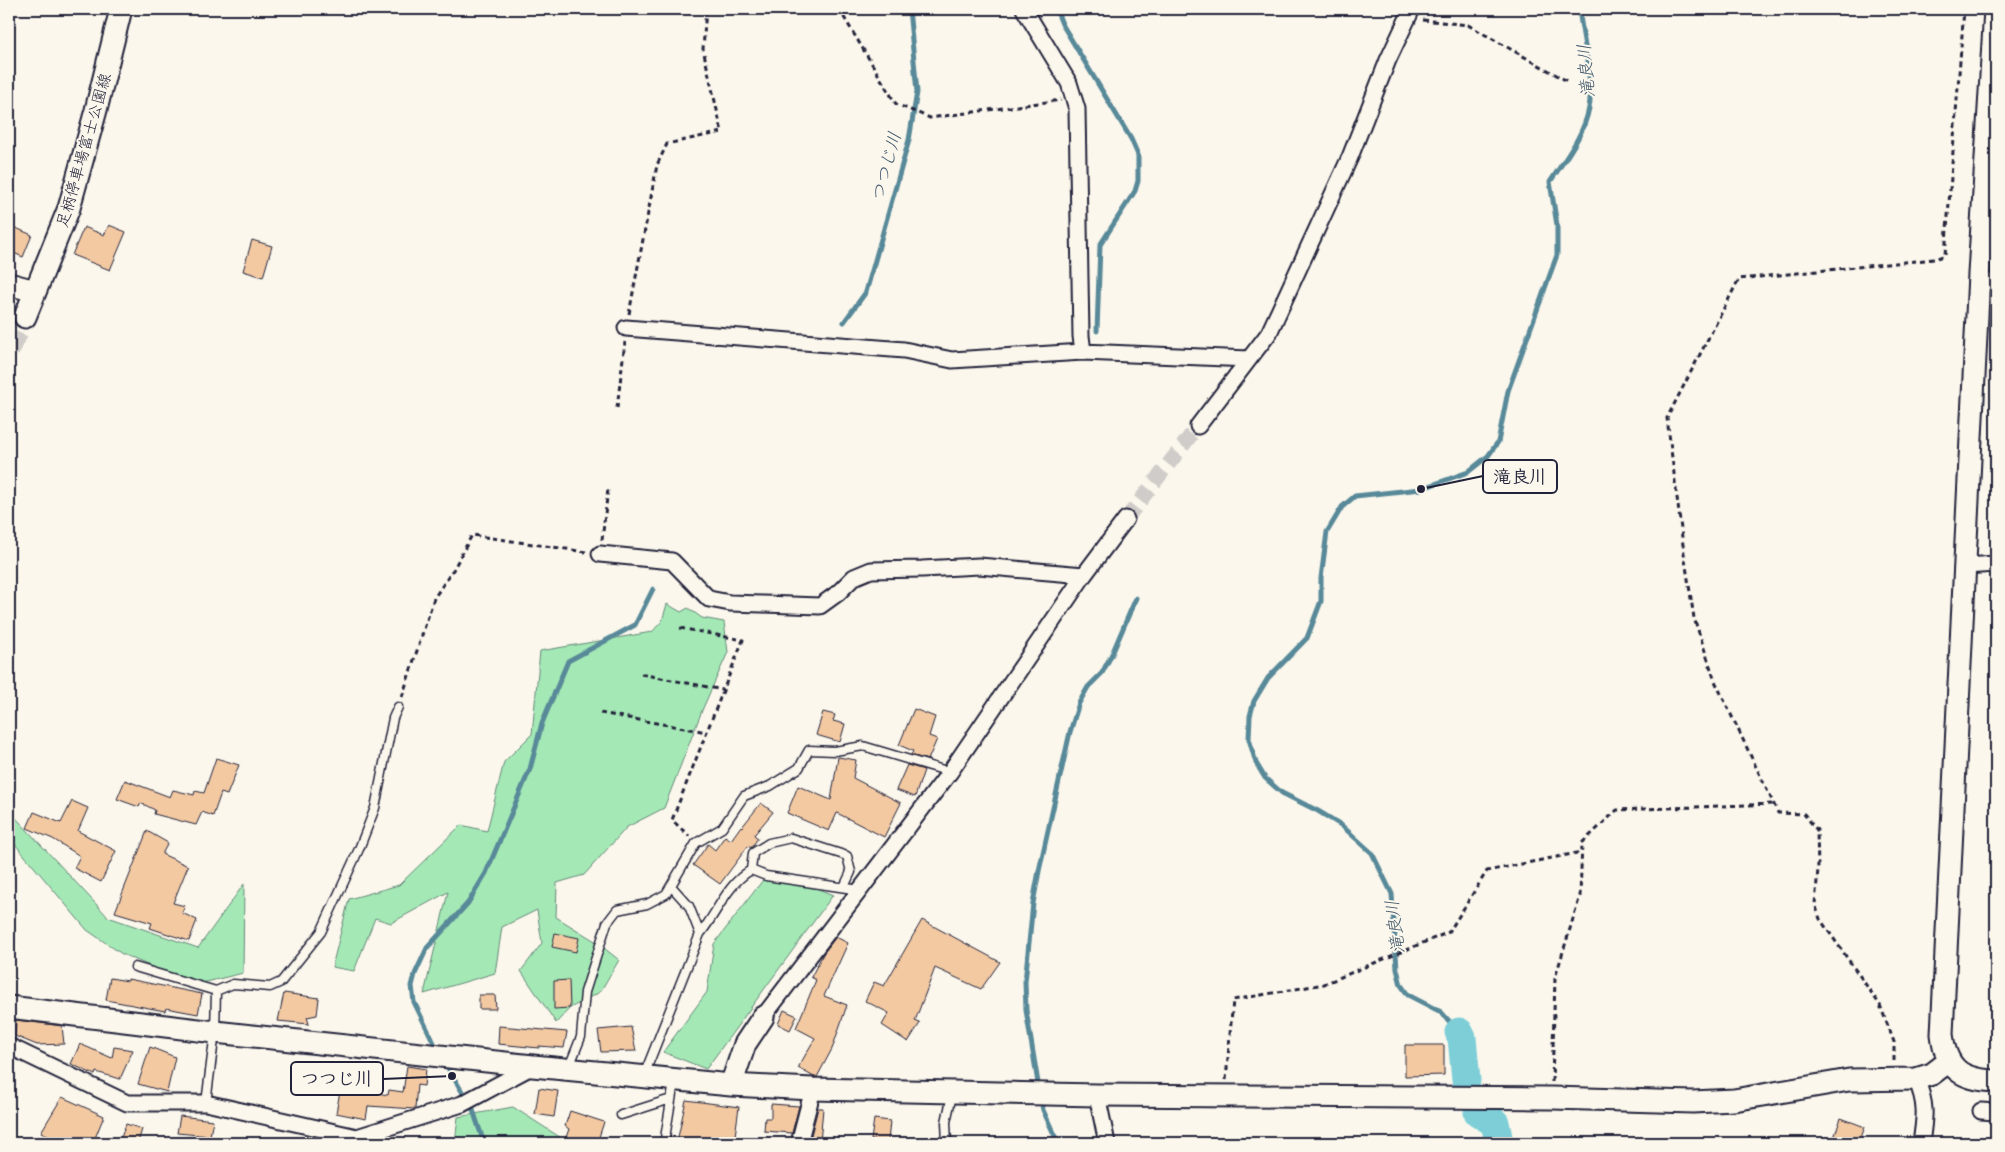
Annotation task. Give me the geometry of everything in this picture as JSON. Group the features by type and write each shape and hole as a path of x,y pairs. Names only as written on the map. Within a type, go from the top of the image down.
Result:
{"street":[{"name":"足柄停車場富士公園線","path":"25,317 69,208 121,9"},
{"path":"1024,9 1069,83 1077,109 1081,336 1083,352"},
{"path":"1995,9 1988,282 1965,566 1942,1034 1943,1047 1949,1061 1962,1075 1978,1081 1996,1081"},
{"path":"1198,426 1269,333 1350,157 1388,60 1410,14"},
{"path":"9,284 35,291"},
{"path":"626,328 904,350 952,360 1083,352 1249,359"},
{"path":"731,1084 745,1044 763,1017 950,772 1084,574 1126,519"},
{"path":"600,554 672,561 709,598 730,603 820,606 838,593 854,577 871,570 979,566 1084,574"},
{"path":"1965,566 1996,564"},
{"path":"9,1007 215,1032 644,1076 673,1089 731,1084 813,1089 952,1092 1552,1098 1694,1102 1763,1096 1849,1080 1916,1079 1932,1074 1949,1061"},
{"path":"9,1046 127,1103 206,1103 357,1137 462,1104 534,1066"},
{"path":"1916,1079 1924,1096 1926,1114 1922,1143"},
{"path":"799,1143 813,1089"},
{"path":"1096,1094 1108,1143"},
{"path":"1981,1111 1996,1112"}],"lane":[{"path":"135,967 216,991 233,984 270,988 281,982 321,932 375,808 393,718 398,707"},
{"path":"568,1069 581,1037 585,992 607,923 617,910 647,904 666,894 696,843 722,828 744,796 770,786 798,768 808,750 835,750 863,746 950,772"},
{"path":"751,870 753,853 769,843 790,838 847,856 851,872 844,887"},
{"path":"751,870 766,876 860,890"},
{"path":"644,1076 700,934 740,876 751,870"},
{"path":"671,886 689,906 700,934"},
{"path":"206,1103 215,1032 216,991"},
{"path":"621,1115 673,1089"},
{"path":"663,1143 673,1089"},
{"path":"947,1143 946,1122 952,1092"}],"path":[{"path":"617,408 626,328 657,165 667,144 722,132 703,49 706,9"},
{"path":"839,9 896,104 930,118 1074,98"},
{"path":"1894,1080 1894,1042 1880,1005 1820,919 1815,904 1818,869 1817,830 1804,814 1778,813 1715,681 1694,618 1667,418 1739,279 1935,259 1945,255 1964,9"},
{"path":"1410,14 1468,25 1570,82"},
{"path":"398,707 434,598 472,535 600,554 608,489"},
{"path":"680,628 743,640 672,820 696,843"},
{"path":"641,674 723,690"},
{"path":"600,713 707,732"},
{"path":"1552,1098 1555,978 1580,896 1582,843 1617,810 1774,804"},
{"path":"1224,1095 1232,1000 1324,984 1449,932 1487,871 1582,852"}],"green space":[{"path":"667,604 681,612 688,608 702,618 724,622 728,652 703,708 664,808 627,827 584,875 557,883 556,917 595,941 619,960 600,992 570,1008 556,1023 521,971 542,943 537,910 502,927 495,973 424,994 448,892 391,923 375,918 354,971 332,967 349,899 399,885 461,825 487,831 504,762 532,734 540,651 652,632 662,621"},
{"path":"16,818 108,917 198,948 244,884 243,973 194,985 122,954 87,930 9,837"},
{"path":"766,876 787,876 833,895 706,1069 663,1052 707,992 714,944"},
{"path":"513,1107 569,1143 455,1143 458,1117"}],"building":[{"path":"9,225 32,235 23,257 9,251"},
{"path":"109,225 126,232 110,270 72,255 84,227 104,235"},
{"path":"252,240 272,246 263,277 243,271"},
{"path":"914,709 935,717 929,736 937,739 928,760 911,755 913,751 899,745"},
{"path":"823,712 835,715 833,721 845,724 840,742 816,735"},
{"path":"838,757 856,760 853,778 901,803 884,837 837,813 829,831 787,813 798,786 831,800"},
{"path":"216,758 239,765 227,795 221,793 213,816 202,812 196,825 154,814 155,810 141,803 139,807 117,799 125,780 170,797 173,790 194,795 195,791 204,793"},
{"path":"907,765 924,770 915,797 896,790"},
{"path":"72,801 88,808 78,831 116,851 101,882 74,868 80,856 53,839 27,828 34,812 61,823"},
{"path":"761,803 773,812 754,835 758,838 751,848 748,846 720,884 693,865 708,844 715,850 725,836 731,840"},
{"path":"147,831 168,843 162,854 188,866 173,903 185,906 182,913 197,920 189,941 150,928 152,923 115,912"},
{"path":"922,920 1000,962 981,989 935,968 915,1021 920,1023 908,1042 882,1025 889,1013 865,1001 874,982 884,986"},
{"path":"555,933 579,938 576,952 552,947"},
{"path":"836,937 848,943 824,996 847,1005 832,1049 817,1077 814,1077 798,1068 815,1038 796,1028 816,980 811,977 823,954"},
{"path":"110,978 128,981 128,979 202,994 198,1014 166,1008 165,1011 106,1000"},
{"path":"569,980 570,1008 554,1009 554,981"},
{"path":"284,993 319,998 317,1015 307,1017 309,1024 278,1021"},
{"path":"479,995 495,995 496,1009 479,1009"},
{"path":"784,1010 797,1016 790,1030 778,1024"},
{"path":"16,1020 62,1026 64,1044 37,1045 15,1036"},
{"path":"499,1026 567,1032 564,1048 539,1046 539,1048 498,1044"},
{"path":"631,1027 636,1051 601,1052 598,1030"},
{"path":"80,1044 112,1058 114,1047 133,1050 120,1079 96,1072 95,1075 71,1064"},
{"path":"1405,1045 1444,1045 1444,1075 1405,1076"},
{"path":"150,1047 175,1057 167,1092 138,1084"},
{"path":"407,1066 426,1069 424,1086 417,1085 415,1109 368,1106 366,1119 336,1113 341,1086 388,1095 389,1090 403,1092"},
{"path":"539,1088 558,1091 554,1117 535,1114"},
{"path":"62,1097 104,1116 93,1143 65,1143 41,1132"},
{"path":"686,1100 739,1107 734,1143 677,1142"},
{"path":"771,1104 799,1106 792,1133 764,1131 765,1118 771,1118"},
{"path":"818,1108 823,1108 820,1143 809,1143"},
{"path":"570,1111 604,1122 597,1143 564,1143 569,1129 565,1126"},
{"path":"180,1116 213,1120 210,1136 177,1133"},
{"path":"1841,1118 1865,1127 1859,1143 1832,1143"},
{"path":"874,1119 890,1121 888,1142 871,1140"},
{"path":"126,1124 142,1129 138,1143 119,1143"}],"waterway":[{"name":"つつじ川","path":"844,322 866,292 909,140 917,92 909,9"},
{"path":"1056,9 1062,24 1131,139 1138,155 1138,181 1135,191 1100,245 1097,331"},
{"name":"滝良川","path":"1459,1032 1441,1012 1408,995 1401,985 1397,969 1392,894 1372,853 1341,825 1282,793 1265,778 1256,763 1249,739 1250,716 1254,701 1268,678 1307,638 1321,601 1321,578 1327,532 1342,507 1355,496 1421,489 1468,472 1488,456 1498,442 1508,391 1557,255 1557,225 1550,182 1568,156 1583,128 1589,108 1589,73 1579,9"},
{"name":"つつじ川","path":"437,1049 414,1002 412,986 415,974 427,948 468,903 486,873 530,769 542,723 568,661 635,625 653,589"},
{"path":"1039,1089 1026,1010 1025,982 1033,903 1039,871 1070,732 1079,703 1088,687 1102,673 1136,598"},
{"name":"滝良川","path":"1459,1032 1462,1038 1466,1080"},
{"name":"つつじ川","path":"445,1063 473,1110 484,1143"},
{"path":"1041,1100 1043,1110 1058,1143"},
{"name":"滝良川","path":"1478,1112 1495,1123 1498,1137 1496,1143"}],"tunnel":[{"path":"9,351 25,317"},
{"path":"1126,519 1198,426"}],"place":[{"name":"滝良川","path":"1421,489"},
{"name":"つつじ川","path":"452,1076"}]}
